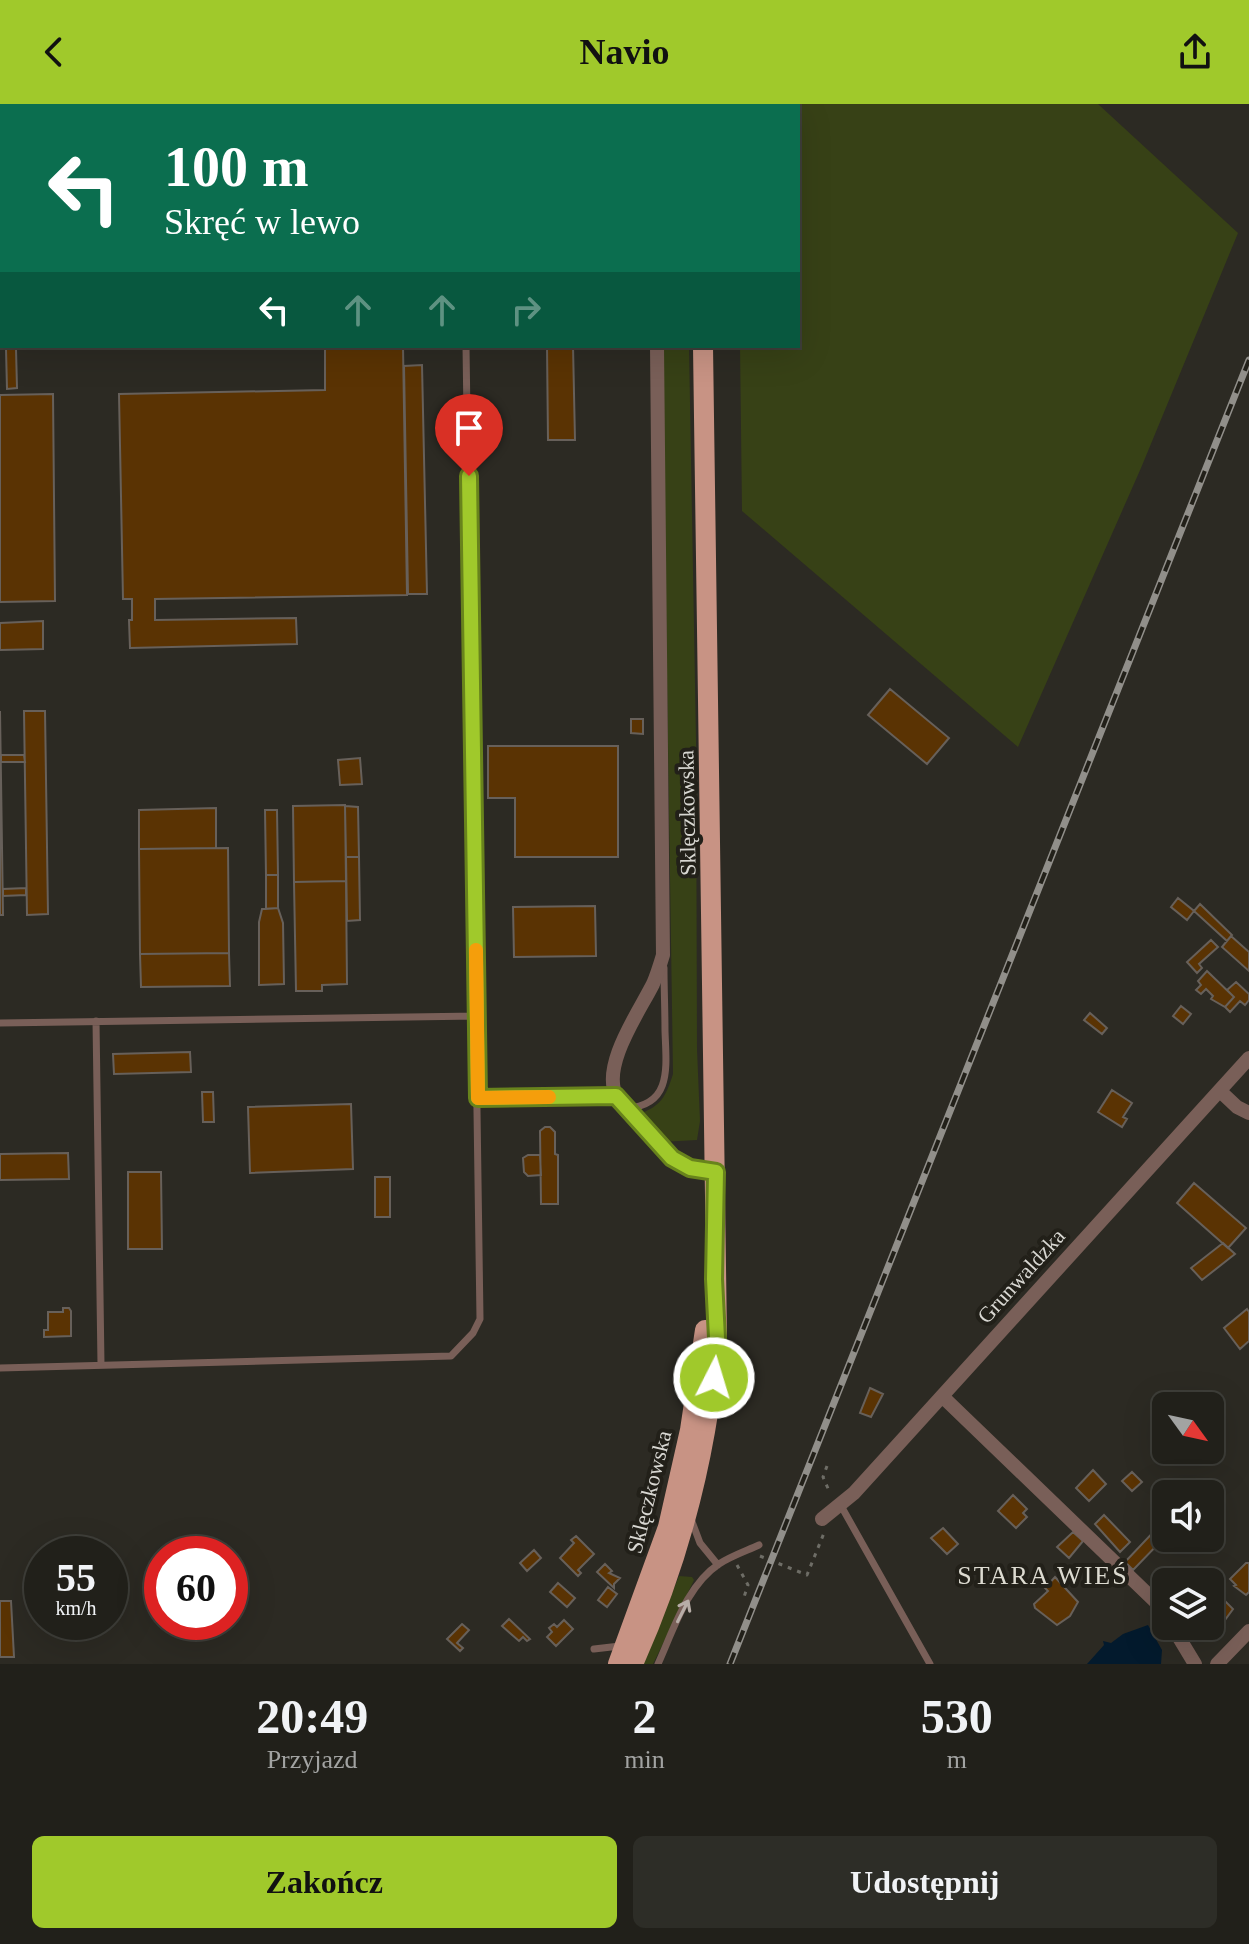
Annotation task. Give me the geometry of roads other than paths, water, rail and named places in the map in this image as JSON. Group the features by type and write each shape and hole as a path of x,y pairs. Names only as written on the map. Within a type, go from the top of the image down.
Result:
{"main road":[{"name":"Sklęczkowska","path":"629,1656 660,1596 687,1508 705,1434 717,1338 703,348"},
{"name":"Sklęczkowska","path":"629,1656 682,1473 714,1279"}],"street":[{"path":"657,348 663,955 655,980 614,1064 612,1082 620,1102 672,1158 690,1168 716,1172"},
{"name":"Grunwaldzka","path":"823,1526 838,1505 943,1397 1249,1058"},
{"path":"1220,1091 1237,1107 1249,1113"},
{"path":"943,1397 1152,1598"},
{"path":"1217,1664 1249,1631"},
{"path":"1180,1640 1195,1664"}],"lane":[{"path":"0,1368 451,1356 473,1333 480,1319 466,348"},
{"path":"478,1098 648,1104 657,1095 667,1074 663,955"},
{"path":"0,1023 477,1016"},
{"path":"96,1021 101,1364"},
{"path":"838,1505 930,1664"},
{"path":"687,1508 700,1543 718,1565"},
{"path":"658,1664 692,1594 718,1565 759,1545"},
{"path":"594,1649 629,1656"}],"water":[{"path":"1148,1625 1152,1640 1156,1640 1162,1650 1161,1664 1087,1664 1104,1645 1103,1641 1111,1643 1123,1634"}],"railway":[{"path":"730,1664 1249,360"}],"district":[{"name":"STARA WIEŚ","path":"1043,1575"}]}
